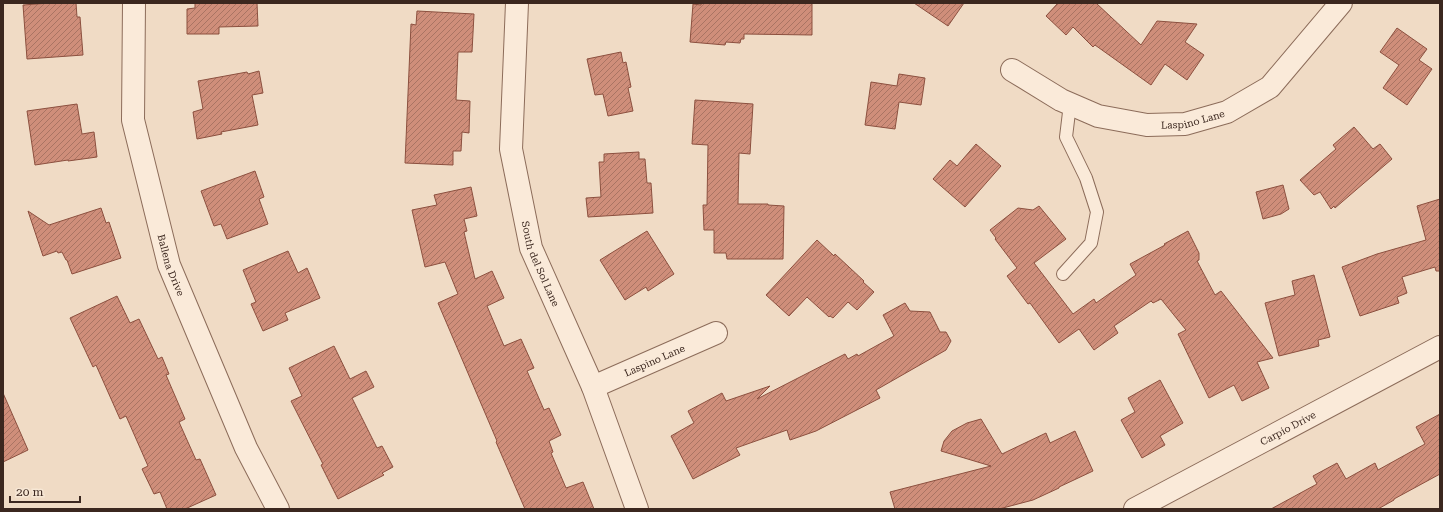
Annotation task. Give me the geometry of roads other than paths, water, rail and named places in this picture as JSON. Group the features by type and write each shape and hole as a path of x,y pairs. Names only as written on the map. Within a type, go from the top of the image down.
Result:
{"street":[{"name":"Ballena Drive","path":"134,3 133,120 169,265 246,448 278,509"},
{"name":"South del Sol Lane","path":"517,3 511,148 531,248 593,387 637,509"},
{"name":"Laspino Lane","path":"1012,70 1061,100 1098,116 1147,125 1185,124 1227,112 1270,87 1341,3"},
{"name":"Laspino Lane","path":"593,387 716,333"},
{"name":"Carpio Drive","path":"1134,509 1440,347"}],"lane":[{"path":"1063,274 1091,243 1097,212 1086,178 1066,137 1070,104"}]}
